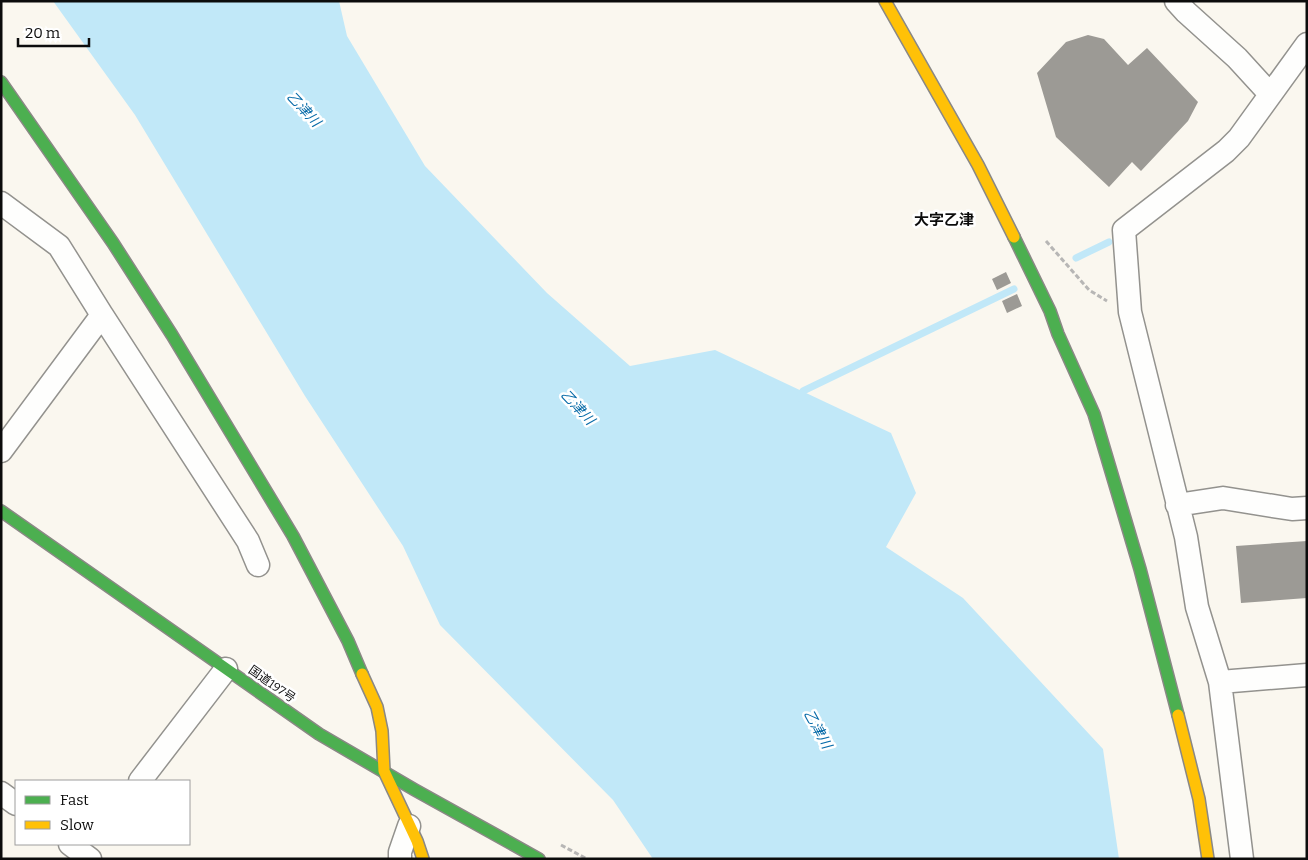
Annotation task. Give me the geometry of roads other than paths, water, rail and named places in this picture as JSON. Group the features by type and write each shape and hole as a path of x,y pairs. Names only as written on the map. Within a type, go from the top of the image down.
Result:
{"main road":[{"path":"885,1 978,165 1050,311 1058,334 1094,414 1140,569 1170,684 1199,799 1208,859"},
{"path":"1,82 113,243 172,335 293,536 348,641 377,708 382,731 384,771 423,859"},
{"name":"国道197号","path":"1,510 319,734 539,859"}],"street":[{"path":"1176,1 1238,58 1270,94"},
{"path":"1242,859 1220,682 1197,607 1186,537 1129,305 1124,230 1240,138 1307,44"},
{"path":"1,203 59,246 248,541 258,565"},
{"path":"1,451 102,315"},
{"path":"1177,505 1223,498 1292,509 1307,508"},
{"path":"141,780 226,668"},
{"path":"1220,682 1307,675"},
{"path":"1,793 15,803"},
{"path":"400,859 400,852 409,826"}],"water":[{"name":"乙津川","path":"53,1 339,1 347,36 425,166 547,293 630,366 715,350 891,433 916,493 886,547 963,598 1103,749 1119,859 653,859 613,800 440,625 403,546 305,396 135,115"}],"waterway":[{"path":"1076,258 1109,242"},
{"path":"800,398 803,391 1014,289"}],"district":[{"name":"大字乙津","path":"944,220"}]}
